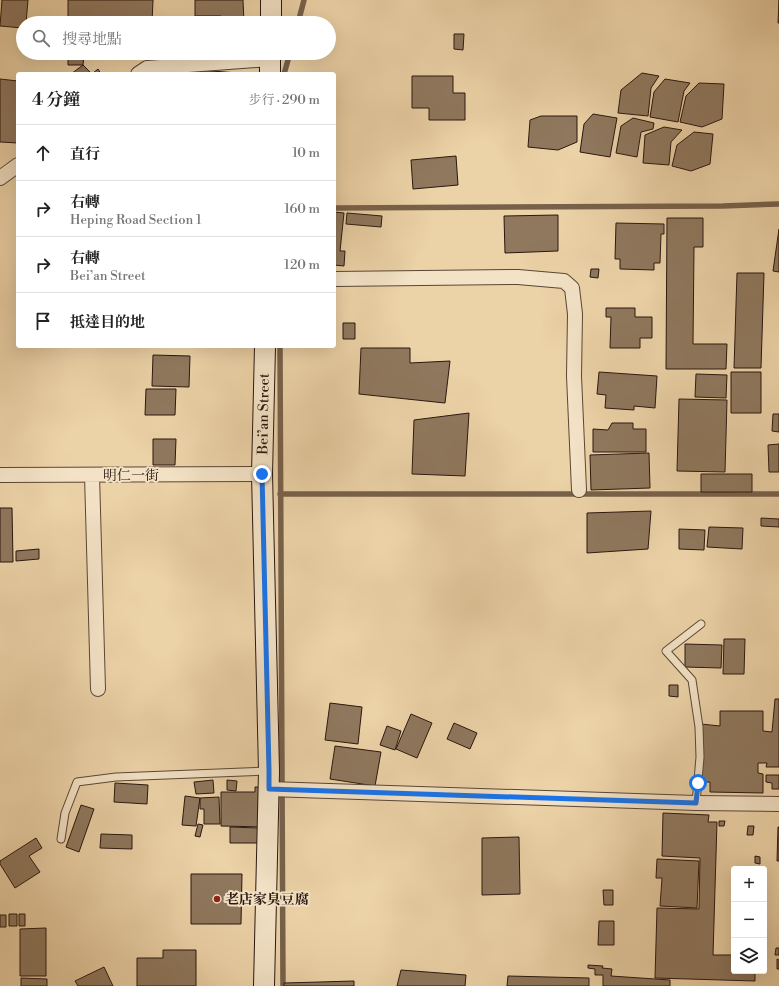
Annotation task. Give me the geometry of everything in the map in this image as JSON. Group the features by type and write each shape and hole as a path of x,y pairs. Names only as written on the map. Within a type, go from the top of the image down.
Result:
{"street":[{"path":"271,0 271,16"},
{"path":"141,72 147,68 270,62"},
{"path":"0,178 16,166"},
{"path":"336,279 518,277 564,280 572,288 575,314 574,376 579,490"},
{"name":"Bei’an Street","path":"264,986 271,783 262,474 265,348"},
{"name":"明仁一街","path":"0,475 262,474"},
{"path":"92,475 98,688"},
{"path":"271,783 289,790 696,803 779,804"}],"lane":[{"path":"696,803 700,757 699,727 692,680 666,651 701,624"},
{"path":"62,839 65,813 77,782 116,776 271,783"}],"building":[{"path":"2,0 28,0 27,16 16,16 16,27 0,26"},
{"path":"68,0 153,0 152,16 68,16"},
{"path":"195,0 243,0 244,16 195,16"},
{"path":"779,0 779,23 778,23"},
{"path":"454,34 464,34 463,50 454,49"},
{"path":"68,60 83,60 83,65 68,65"},
{"path":"83,65 90,72 74,72"},
{"path":"198,70 225,72 198,72"},
{"path":"642,73 659,76 651,88 648,116 618,113 621,90"},
{"path":"412,76 453,76 453,93 465,93 465,120 429,120 429,108 412,108"},
{"path":"0,79 16,81 16,143 0,142"},
{"path":"665,79 690,83 684,91 678,122 650,117 654,92"},
{"path":"699,83 724,84 722,119 702,127 680,122 686,96"},
{"path":"593,114 617,118 610,157 580,152 584,124"},
{"path":"541,116 577,116 577,142 558,150 528,147 530,120"},
{"path":"633,118 654,123 653,129 641,132 637,157 616,153 621,126"},
{"path":"664,127 682,130 671,142 669,165 643,163 645,135"},
{"path":"694,132 713,134 710,164 691,171 672,166 677,145"},
{"path":"456,156 458,185 413,189 411,160"},
{"path":"336,212 344,213 340,251 345,251 344,266 336,265"},
{"path":"347,213 382,216 381,227 346,224"},
{"path":"558,215 558,251 505,253 504,216"},
{"path":"667,218 703,218 703,247 694,247 693,344 727,344 726,369 666,369"},
{"path":"616,223 664,224 664,234 661,234 660,263 654,263 654,270 620,269 620,259 615,259"},
{"path":"779,229 779,272 773,271"},
{"path":"591,269 599,269 598,278 590,277"},
{"path":"737,273 764,273 761,368 734,368"},
{"path":"606,308 635,308 635,317 652,317 652,338 640,338 640,348 610,348 611,317 606,317"},
{"path":"343,323 355,323 355,339 343,339"},
{"path":"361,348 410,348 410,363 450,361 445,403 359,394"},
{"path":"153,355 190,356 189,387 152,386"},
{"path":"599,372 657,376 655,408 634,406 634,410 605,408 606,395 597,394"},
{"path":"731,372 761,372 761,413 731,413"},
{"path":"696,374 727,375 726,398 695,397"},
{"path":"146,389 176,389 175,415 145,415"},
{"path":"679,399 727,400 725,472 677,471"},
{"path":"469,413 465,476 412,474 414,420"},
{"path":"773,414 779,414 779,432 772,431"},
{"path":"612,423 633,423 633,429 646,429 646,452 593,452 593,429 608,430"},
{"path":"153,439 176,439 175,465 153,465"},
{"path":"779,444 779,472 769,472 768,445"},
{"path":"649,453 650,488 591,490 590,455"},
{"path":"701,474 752,474 752,492 701,492"},
{"path":"0,508 12,508 13,562 0,562"},
{"path":"651,511 648,549 587,553 587,513"},
{"path":"761,518 779,519 779,527 761,526"},
{"path":"709,527 743,528 742,549 707,547"},
{"path":"679,529 705,530 704,550 679,549"},
{"path":"39,549 39,559 16,561 16,551"},
{"path":"724,639 745,639 744,674 723,674"},
{"path":"685,644 722,645 721,668 685,667"},
{"path":"669,685 678,685 678,697 669,696"},
{"path":"775,699 779,699 779,767 766,767 767,763 758,763 758,773 763,774 763,793 710,792 710,782 701,782 701,724 720,726 720,711 763,711 763,731 772,732"},
{"path":"330,703 362,707 358,744 325,740"},
{"path":"411,714 432,723 417,758 396,749"},
{"path":"454,723 477,733 470,749 447,739"},
{"path":"387,726 401,731 395,750 380,745"},
{"path":"335,746 381,752 375,786 330,779"},
{"path":"766,775 779,775 779,789 772,789 772,783 766,782"},
{"path":"213,780 214,793 196,794 194,782"},
{"path":"227,780 237,781 236,791 227,790"},
{"path":"115,783 148,785 147,804 114,802"},
{"path":"255,787 265,787 265,827 221,826 221,792 255,792"},
{"path":"185,796 200,798 196,826 182,825"},
{"path":"219,797 220,824 204,824 204,809 200,809 200,798"},
{"path":"81,805 94,809 79,852 66,847"},
{"path":"663,813 709,815 708,822 717,822 713,955 731,955 731,974 755,974 755,981 655,978 657,908 699,909 700,858 662,856"},
{"path":"719,821 725,821 724,826 719,826"},
{"path":"198,824 203,825 200,837 195,836"},
{"path":"748,826 754,826 753,835 747,835"},
{"path":"230,827 259,828 259,843 230,843"},
{"path":"778,827 779,861 777,861"},
{"path":"101,834 132,835 132,849 100,848"},
{"path":"519,837 520,894 482,895 482,838"},
{"path":"36,838 42,848 29,856 40,872 15,888 0,864 0,861"},
{"path":"755,856 760,857 760,864 755,863"},
{"path":"657,859 699,861 697,908 660,906 662,878 656,878"},
{"path":"191,874 242,874 241,924 191,924"},
{"path":"603,890 613,890 613,905 604,905"},
{"path":"9,914 17,914 17,926 9,926"},
{"path":"19,914 25,914 25,926 19,926"},
{"path":"0,915 6,915 6,927 0,927"},
{"path":"599,921 614,921 614,945 598,945"},
{"path":"46,928 46,976 20,976 20,929"},
{"path":"776,948 779,948 779,955 775,955"},
{"path":"163,950 196,950 196,986 137,986 137,958 163,958"},
{"path":"777,959 779,960 779,969 777,969"},
{"path":"588,965 603,966 602,968 612,969 611,976 670,980 670,986 603,986 603,975 595,975 595,969 588,968"},
{"path":"104,967 113,986 78,986 75,981"},
{"path":"401,970 466,975 465,986 397,986"},
{"path":"508,976 589,978 589,986 507,986"},
{"path":"21,978 47,979 47,986 21,986"},
{"path":"354,981 354,986 284,986 284,983"}],"waterway":[{"path":"300,16 304,0"},
{"path":"285,72 288,60"},
{"path":"336,208 723,206 779,204"},
{"path":"280,348 283,986"},
{"path":"280,494 779,494"}],"place":[{"name":"老店家臭豆腐","path":"217,899"}],"route":[{"path":"262,474 269,789 696,803 698,783"}]}
